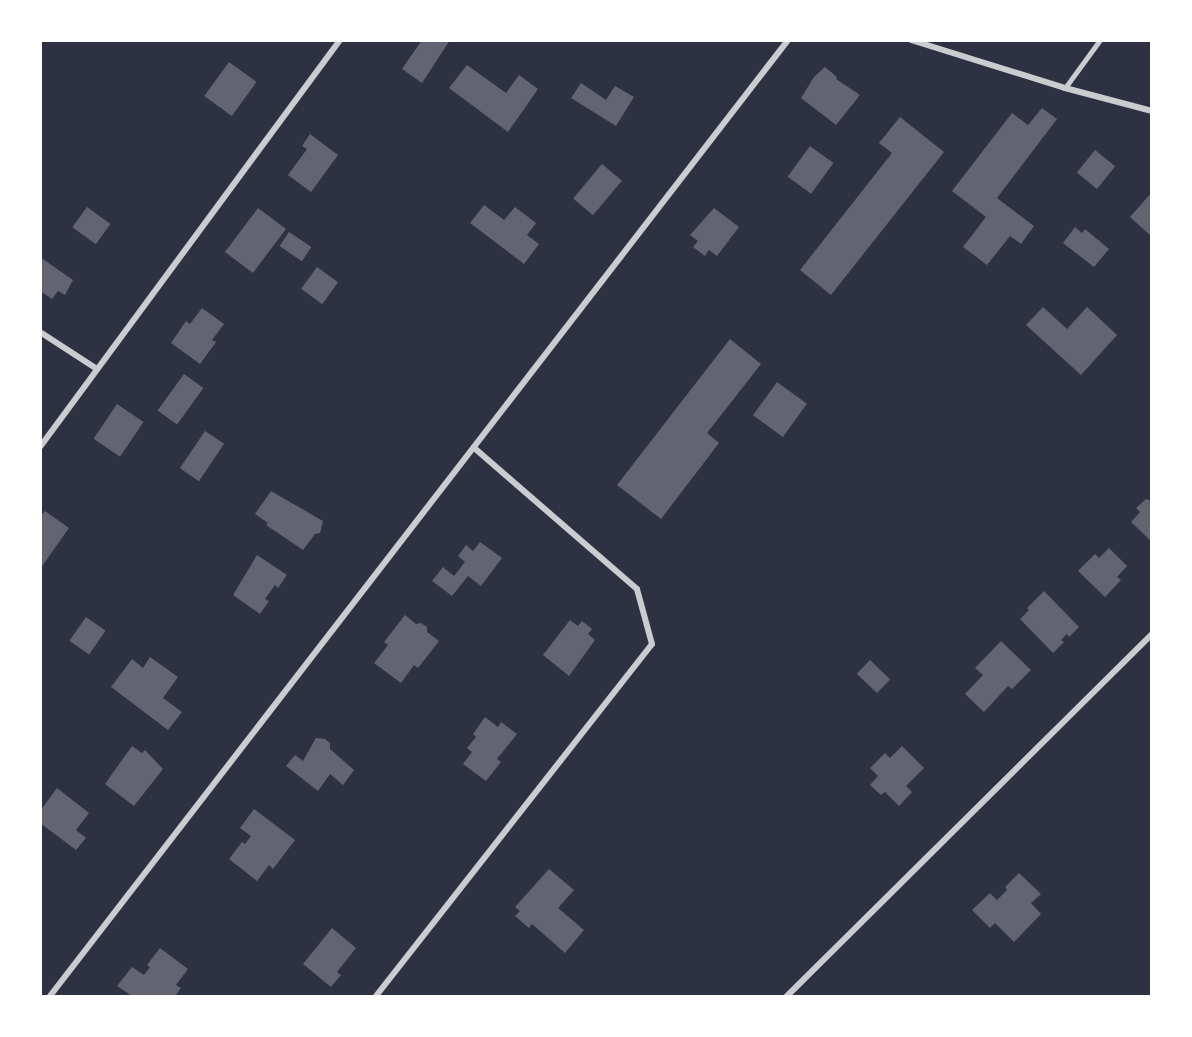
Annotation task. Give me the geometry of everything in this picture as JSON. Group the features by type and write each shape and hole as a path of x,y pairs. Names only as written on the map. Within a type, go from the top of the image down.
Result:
{"street":[{"path":"40,447 340,40"},
{"path":"50,996 788,40"},
{"path":"911,40 1065,88 1152,111"},
{"path":"40,332 97,369"},
{"path":"376,996 652,644 637,589 474,448"},
{"path":"787,996 1152,634"}],"lane":[{"path":"1065,88 1100,40"}],"building":[{"path":"422,40 450,40 422,83 402,69"},
{"path":"229,62 257,82 232,116 204,96"},
{"path":"467,65 506,93 519,75 538,89 508,132 449,88"},
{"path":"825,67 837,77 836,79 860,95 836,125 801,98 814,77"},
{"path":"581,83 606,100 615,86 634,97 616,126 571,98"},
{"path":"1042,108 1057,119 997,198 1034,226 1021,244 1010,236 987,265 963,247 986,217 952,191 1012,113 1028,125"},
{"path":"900,117 944,152 831,295 800,270 892,153 879,143"},
{"path":"310,134 338,155 311,192 288,175 307,149 302,146"},
{"path":"810,146 833,163 811,194 788,177"},
{"path":"1095,150 1115,166 1097,189 1077,173"},
{"path":"602,164 622,181 593,215 573,198"},
{"path":"1152,192 1152,237 1130,217"},
{"path":"484,205 504,220 515,207 536,223 527,235 539,244 524,264 470,223"},
{"path":"87,207 110,224 96,244 72,227"},
{"path":"258,208 286,229 253,273 225,252"},
{"path":"714,208 739,227 717,256 709,250 705,256 693,247 698,241 690,235"},
{"path":"1075,227 1082,233 1085,229 1109,249 1094,267 1063,243"},
{"path":"289,232 311,247 302,261 279,246"},
{"path":"40,257 73,280 65,295 58,291 52,299 40,291"},
{"path":"317,267 338,282 322,304 301,289"},
{"path":"1043,307 1067,329 1087,307 1117,335 1081,375 1026,325"},
{"path":"202,308 224,324 212,340 216,342 200,364 171,343 186,321 190,324"},
{"path":"730,339 761,364 707,433 719,443 661,519 617,485"},
{"path":"184,374 203,388 177,425 158,410"},
{"path":"777,382 807,404 783,437 753,415"},
{"path":"117,404 144,422 120,457 94,439"},
{"path":"205,431 224,444 199,481 180,468"},
{"path":"271,491 323,521 320,533 315,534 303,550 266,525 268,523 255,514"},
{"path":"1146,499 1152,501 1152,542 1131,522 1140,512 1136,508"},
{"path":"45,511 69,528 40,569 40,517"},
{"path":"480,542 502,558 481,586 468,576 452,596 432,581 443,567 454,576 465,562 458,556 466,545 473,551"},
{"path":"1109,548 1127,566 1117,577 1121,580 1105,597 1078,571 1095,554 1099,558"},
{"path":"257,555 287,575 278,588 275,585 265,599 269,601 260,614 233,595"},
{"path":"1044,591 1079,627 1069,637 1067,634 1061,640 1064,642 1053,653 1020,619 1029,610 1027,608"},
{"path":"405,615 416,624 421,623 427,627 427,632 439,641 418,668 414,665 401,683 374,663 388,645 384,642"},
{"path":"86,617 106,631 89,655 69,641"},
{"path":"570,620 578,626 582,621 592,629 588,634 595,640 569,676 543,655"},
{"path":"1001,641 1031,670 1012,689 1008,686 984,712 965,694 983,675 975,668"},
{"path":"150,657 178,677 163,698 182,712 168,730 111,687 132,659 143,668"},
{"path":"870,660 890,679 877,693 857,674"},
{"path":"485,717 498,727 501,722 517,734 497,759 501,762 486,781 463,764 472,752 467,748 476,737 473,734"},
{"path":"316,738 325,739 330,743 330,749 354,770 343,785 330,774 318,791 286,766 295,755 303,761"},
{"path":"132,746 142,753 145,750 163,769 134,806 105,784"},
{"path":"902,746 924,768 906,786 912,792 899,806 885,792 881,795 870,785 878,776 870,768 885,753 890,758"},
{"path":"57,788 89,813 76,830 86,838 76,850 40,823 40,811"},
{"path":"254,809 295,840 273,869 269,865 257,881 229,859 242,842 245,844 251,836 240,828"},
{"path":"549,869 574,890 558,908 584,930 565,953 532,924 529,928 515,916 520,911 515,907"},
{"path":"1019,873 1041,894 1031,903 1041,914 1014,942 995,923 990,928 972,910 990,893 997,900 1007,890 1005,887"},
{"path":"332,928 356,948 337,972 341,975 331,987 303,964"},
{"path":"160,948 188,969 176,985 181,988 175,996 132,996 117,986 132,967 144,975 150,967 147,965"}]}
